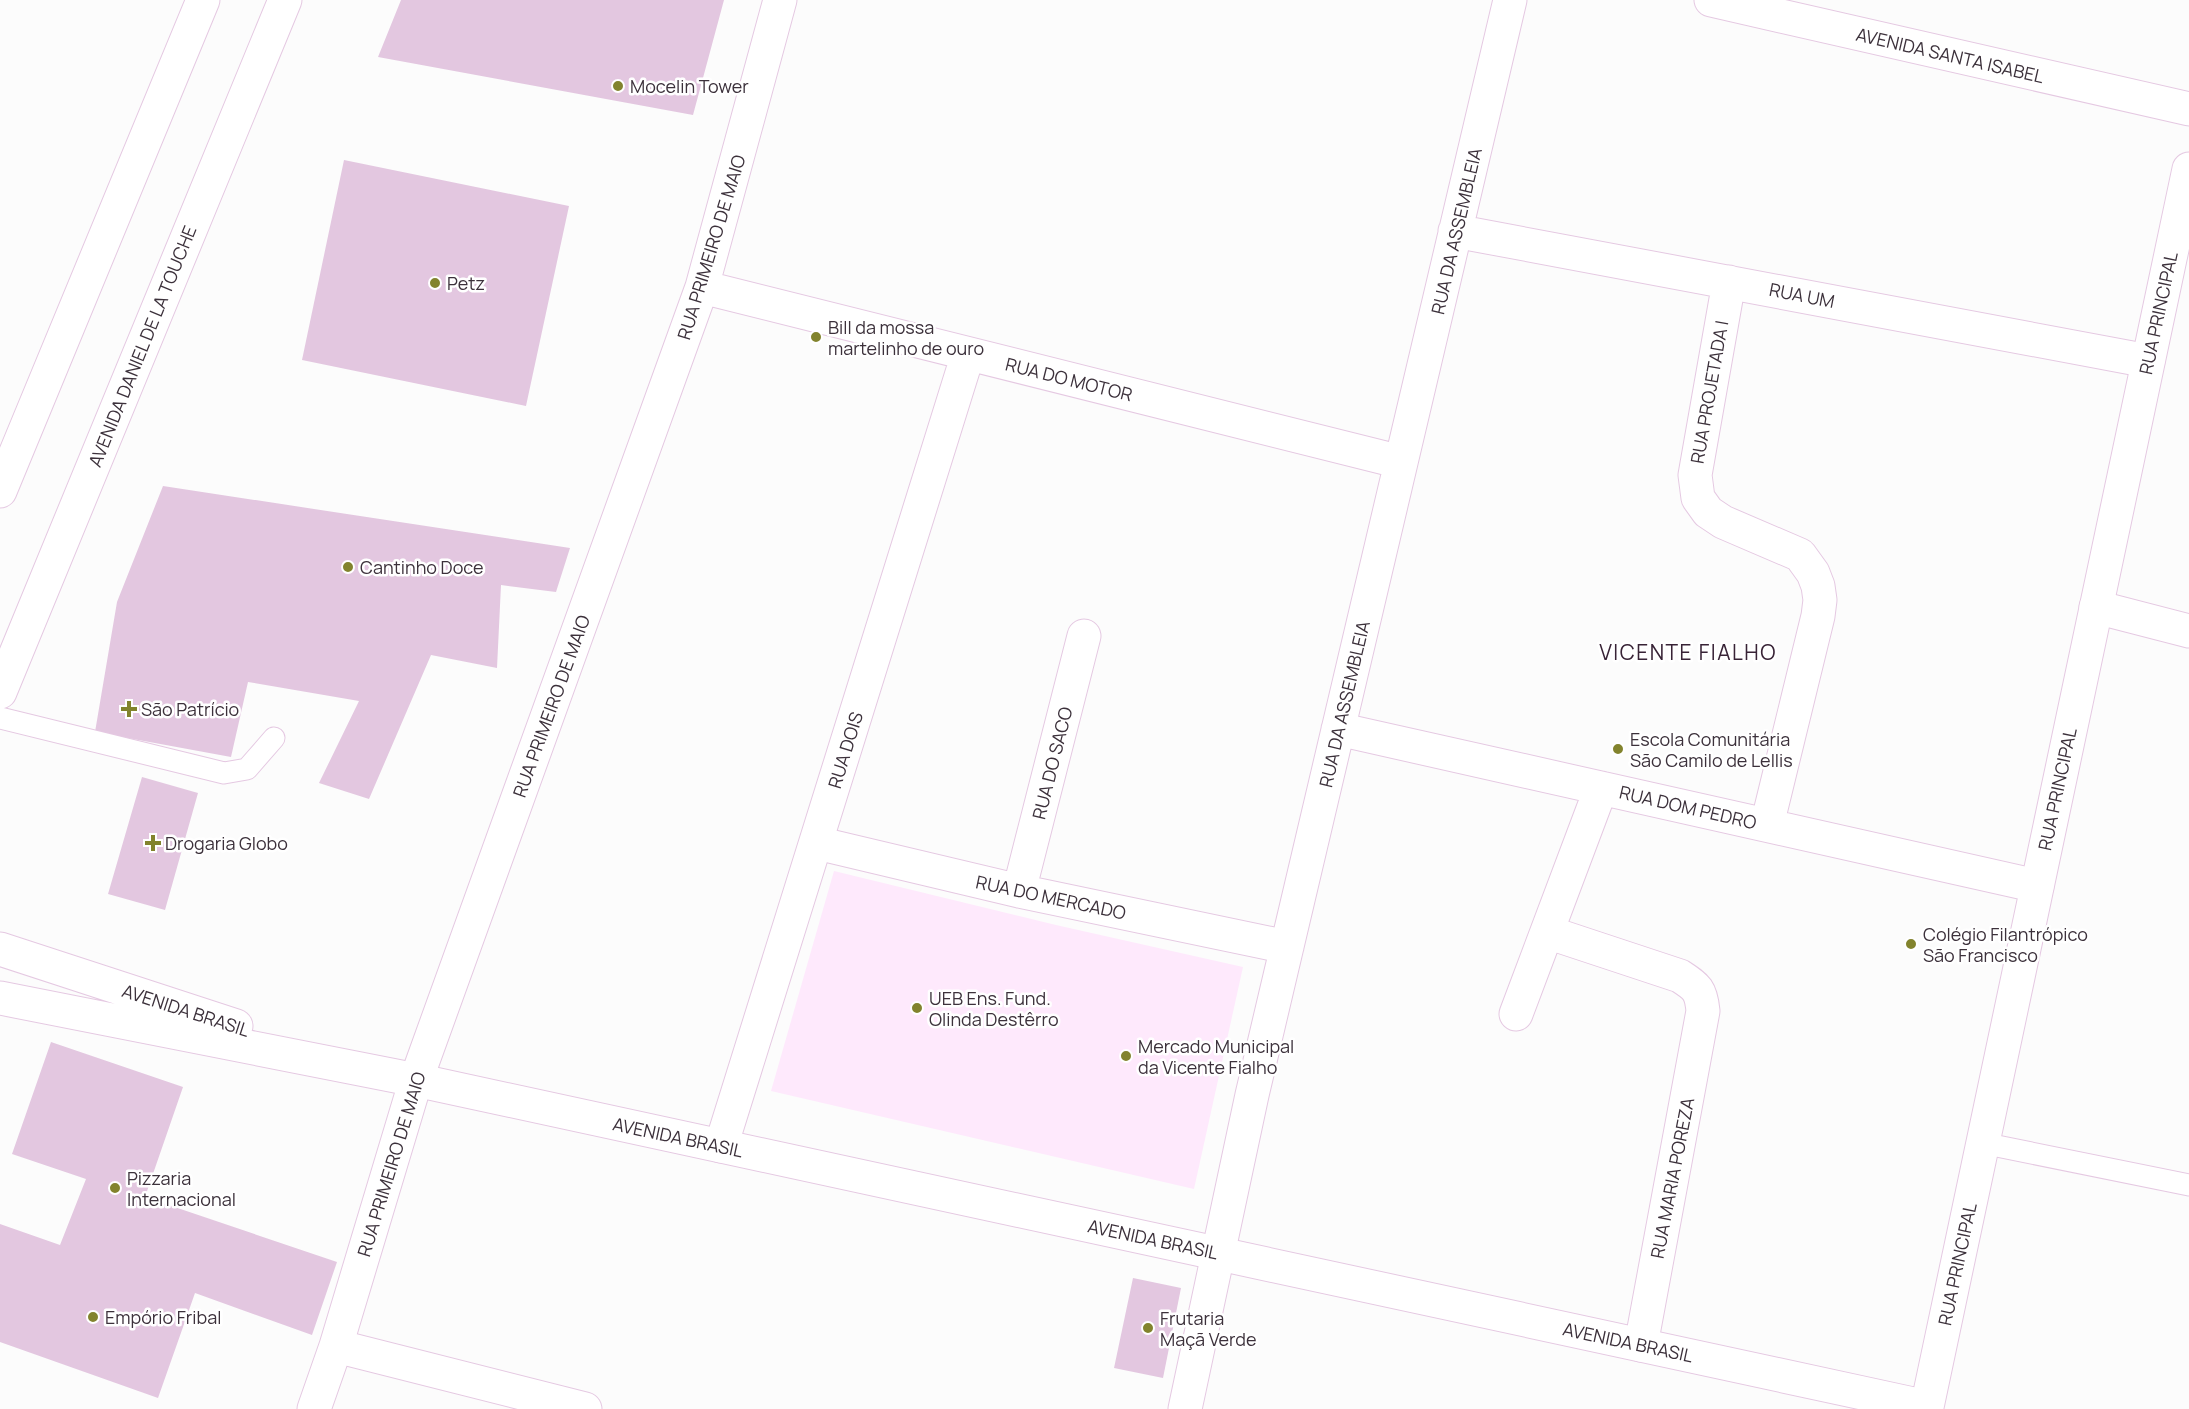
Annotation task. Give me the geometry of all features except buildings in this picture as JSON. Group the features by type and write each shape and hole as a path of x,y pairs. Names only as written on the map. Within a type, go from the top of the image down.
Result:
{"street":[{"path":"0,491 202,0"},
{"name":"AVENIDA DANIEL DE LA TOUCHE","path":"0,693 285,0"},
{"name":"RUA PRIMEIRO DE MAIO","path":"315,1409 416,1080 702,287 780,0"},
{"name":"RUA DA ASSEMBLEIA","path":"1185,1409 1252,1095 1510,0"},
{"name":"AVENIDA SANTA ISABEL","path":"1711,0 2189,109"},
{"name":"RUA PRINCIPAL","path":"1929,1408 1982,1143 2189,169"},
{"name":"RUA UM","path":"1455,231 2148,361"},
{"name":"RUA PROJETADA I","path":"1729,282 1695,475 1698,498 1708,512 1723,522 1800,555 1813,573 1820,600 1767,825"},
{"name":"RUA DO MOTOR","path":"702,287 1401,462"},
{"name":"RUA DOIS","path":"721,1146 968,354"},
{"path":"2096,607 2189,631"},
{"name":"RUA DO SACO","path":"1019,891 1084,636"},
{"name":"RUA DOM PEDRO","path":"1338,729 2037,886"},
{"path":"1516,1014 1601,788"},
{"name":"RUA DO MERCADO","path":"816,843 1019,891 1287,947"},
{"name":"RUA MARIA POREZA","path":"1548,933 1680,976 1694,985 1702,996 1703,1011 1641,1345"},
{"name":"AVENIDA BRASIL","path":"0,949 372,1071"},
{"name":"AVENIDA BRASIL","path":"0,998 416,1080 1929,1408"},
{"path":"336,1346 585,1409"}],"lane":[{"path":"0,717 224,773 247,769 274,738"},
{"path":"1982,1143 2189,1185"}],"shaded area":[{"path":"834,871 1056,925 1243,967 1194,1189 771,1091"}],"place":[{"name":"Mocelin Tower","path":"618,86"},
{"name":"Petz","path":"435,283"},
{"name":"Bill da mossa martelinho de ouro","path":"816,337"},
{"name":"Cantinho Doce","path":"348,567"},
{"name":"São Patrício","path":"129,709"},
{"name":"Escola Comunitária São Camilo de Lellis","path":"1618,749"},
{"name":"Drogaria Globo","path":"153,843"},
{"name":"Colégio Filantrópico São Francisco","path":"1911,944"},
{"name":"UEB Ens. Fund. Olinda Destêrro","path":"917,1008"},
{"name":"Mercado Municipal da Vicente Fialho","path":"1126,1056"},
{"name":"Pizzaria Internacional","path":"115,1188"},
{"name":"Empório Fribal","path":"93,1317"},
{"name":"Frutaria Maçã Verde","path":"1148,1328"}],"district":[{"name":"VICENTE FIALHO","path":"1688,652"}]}
